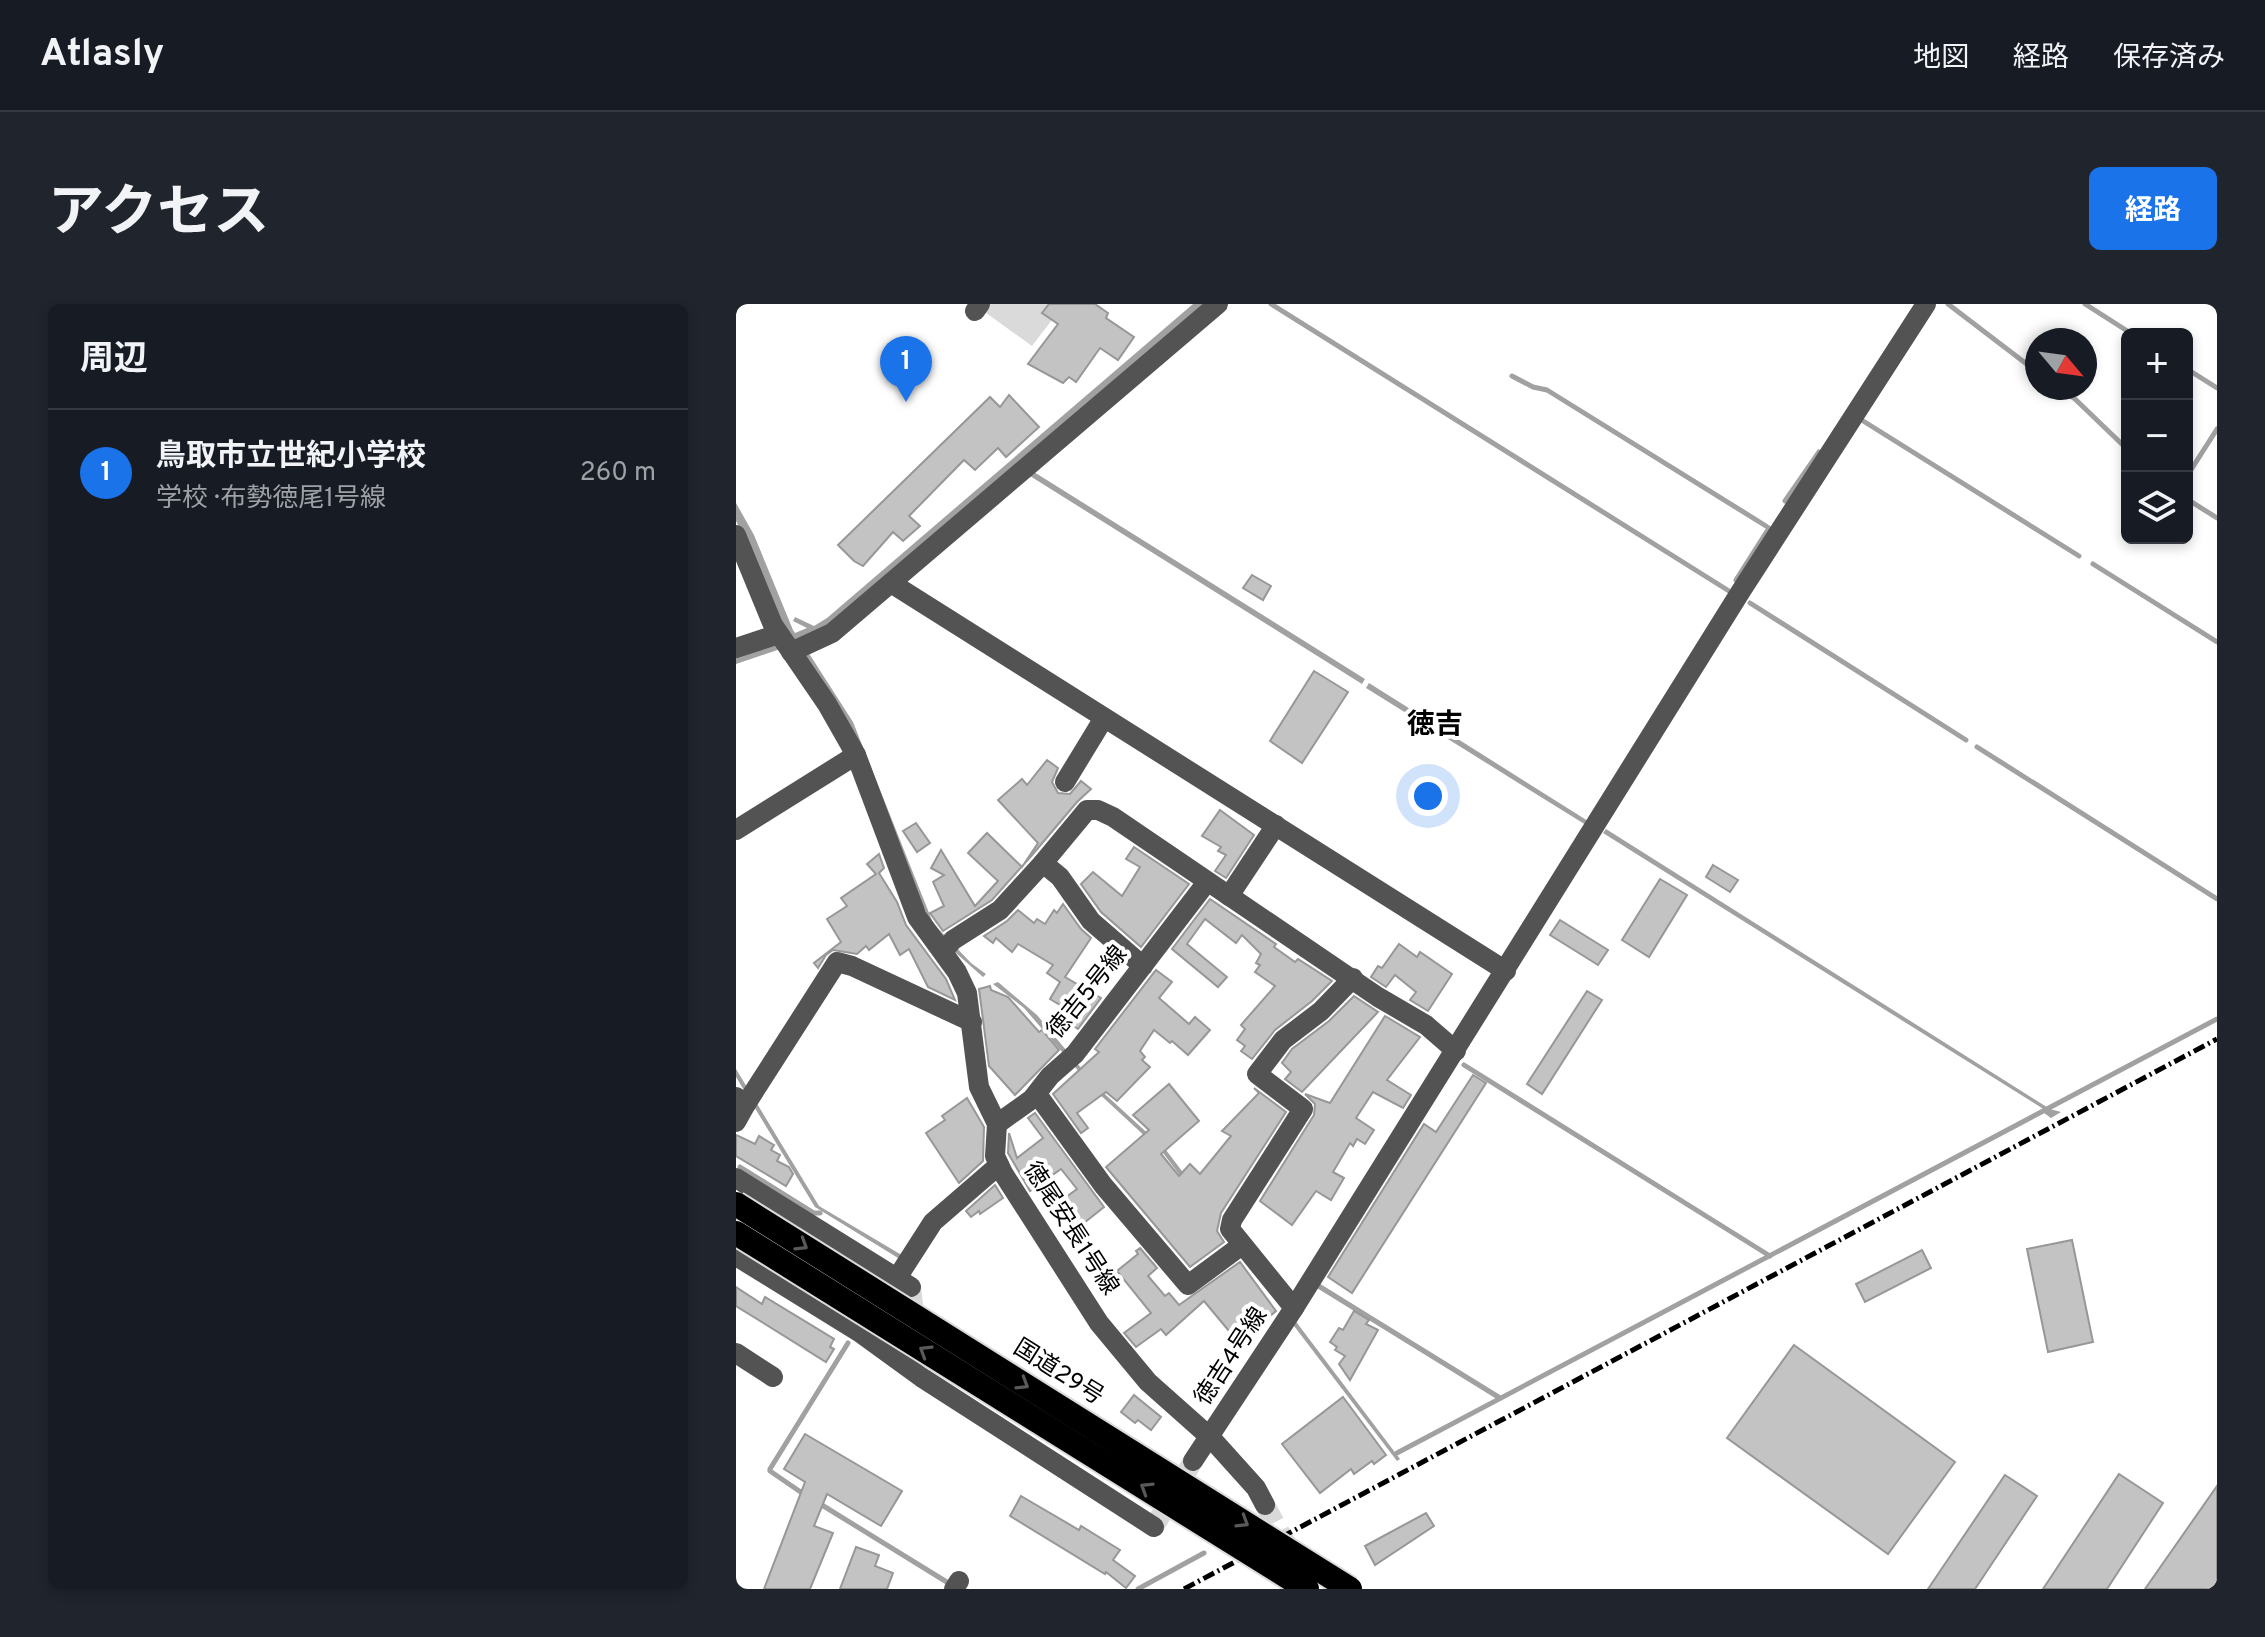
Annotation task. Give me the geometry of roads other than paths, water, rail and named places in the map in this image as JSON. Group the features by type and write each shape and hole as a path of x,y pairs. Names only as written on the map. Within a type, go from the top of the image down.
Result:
{"highway":[{"name":"国道29号","path":"736,1204 1350,1589"},
{"path":"736,1233 1307,1589"}],"street":[{"path":"791,652 832,633 1218,304"},
{"path":"1294,1308 1741,591 1926,304"},
{"name":"徳尾安長1号線","path":"736,535 779,634 827,704 856,755 917,917 957,972 967,993 979,1087 997,1124 995,1156 999,1165 1099,1323 1148,1382 1211,1438 1256,1488 1265,1505"},
{"path":"891,583 1506,971"},
{"path":"736,648 779,634"},
{"path":"1065,782 1104,718"},
{"path":"736,830 856,755"},
{"path":"943,951 953,940 1000,910 1079,818 1092,809 1132,828 1378,997 1426,1025 1456,1051"},
{"path":"1229,896 1276,825"},
{"path":"1043,863 1060,877 1091,921 1143,966"},
{"name":"徳吉5号線","path":"997,1124 1037,1094 1050,1076 1075,1054 1207,882"},
{"path":"736,1122 741,1101 837,962 852,966 972,1022"},
{"path":"1037,1094 1103,1185 1188,1285 1242,1245 1230,1229 1232,1220 1303,1109 1257,1074 1283,1040 1321,1011 1353,978"},
{"path":"736,1178 904,1283 933,1222 999,1165"},
{"name":"徳吉4号線","path":"1193,1461 1294,1308 1242,1245"},
{"path":"736,1256 859,1332 921,1377 1154,1527"},
{"path":"736,1353 773,1377"}],"waterway":[{"path":"1271,304 1729,591"},
{"path":"1948,304 2025,363"},
{"path":"2085,304 2123,328"},
{"path":"2193,373 2217,388"},
{"path":"1512,376 1533,387 1547,390 1766,526"},
{"path":"2076,400 2121,443"},
{"path":"1860,419 2079,556"},
{"path":"2190,472 2217,429"},
{"path":"1785,501 1819,452"},
{"path":"2193,503 2217,518"},
{"path":"1736,580 1769,528"},
{"path":"2093,564 2217,642"},
{"path":"1750,603 1966,740"},
{"path":"1977,747 2217,899"},
{"path":"1397,1453 2217,1019"},
{"path":"1464,1065 1770,1256"},
{"path":"740,1167 814,1213 820,1213"},
{"path":"1317,1285 1500,1398"},
{"path":"770,1469 848,1343"},
{"path":"770,1471 805,1495"},
{"path":"817,1502 950,1584"},
{"path":"1138,1589 1204,1553"}],"tunnel":[{"path":"911,1287 921,1377"},
{"path":"1154,1527 1193,1461"},
{"path":"1265,1505 1292,1554"}],"railway":[{"path":"1184,1589 2217,1039"}],"place":[{"name":"鳥取市立世紀小学校","path":"906,402"}],"district":[{"name":"徳吉","path":"1435,726"}]}
